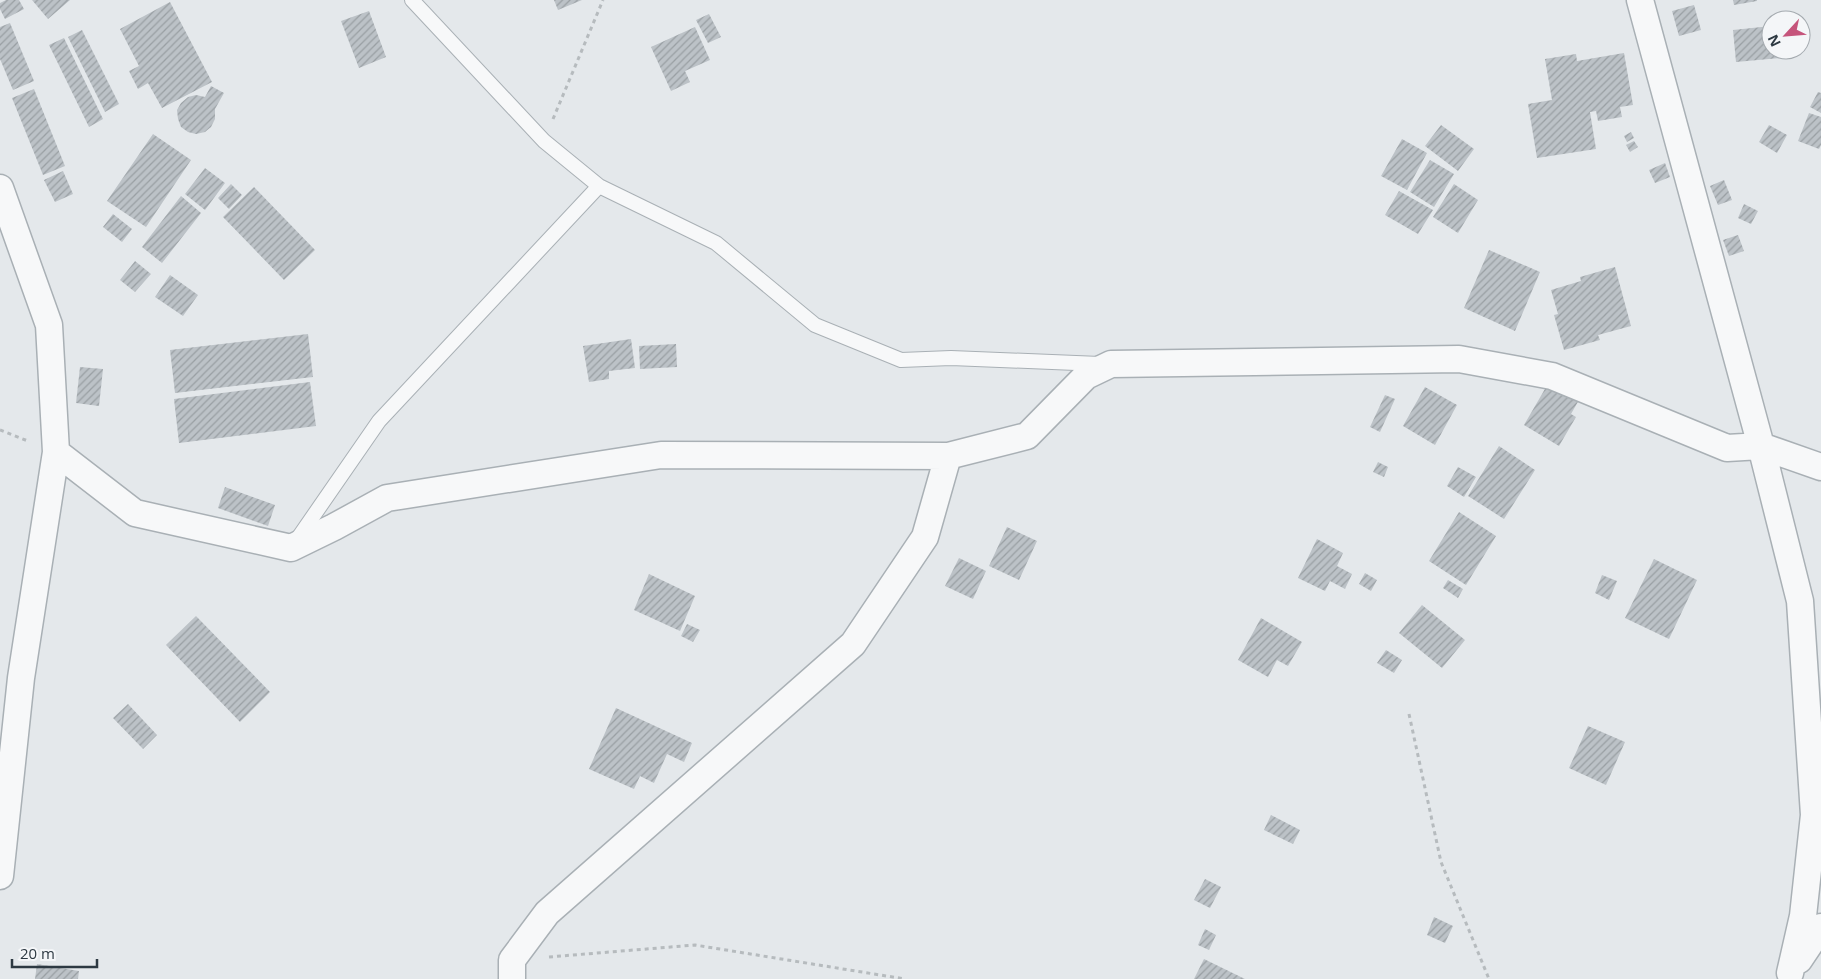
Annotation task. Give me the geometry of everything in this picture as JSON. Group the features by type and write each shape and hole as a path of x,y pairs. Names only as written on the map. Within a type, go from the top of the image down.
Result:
{"street":[{"path":"1640,0 1761,446 1800,601 1814,815 1803,916 1788,976"},
{"path":"0,188 49,325 56,452 21,678 0,876"},
{"path":"56,452 136,513 292,548 387,498 661,455 948,456 1027,436 1086,376 1111,364 1459,359 1552,376 1727,448 1761,446 1821,467"},
{"path":"512,969 547,913 853,644 925,537 948,456"},
{"path":"1788,976 1821,927"}],"lane":[{"path":"412,0 544,141 599,186 716,243 815,325 901,360 951,358 1111,364"},
{"path":"292,548 379,421 599,186"}],"path":[{"path":"544,141 603,0"},
{"path":"1409,714 1440,862 1489,979"},
{"path":"512,969 695,945 905,979"}],"building":[{"path":"6,0 19,0 24,9 5,19 0,9 0,3"},
{"path":"32,0 70,0 48,19"},
{"path":"554,0 582,0 558,10"},
{"path":"1733,0 1757,0 1757,1 1734,5"},
{"path":"170,2 212,82 162,108 148,83 138,89 129,71 139,66 120,29"},
{"path":"1694,5 1701,30 1679,36 1672,11"},
{"path":"369,11 386,57 359,68 341,21"},
{"path":"709,14 721,37 708,43 696,20"},
{"path":"10,23 34,81 13,90 0,59 0,27"},
{"path":"695,27 710,60 685,71 690,82 671,91 651,47"},
{"path":"1761,27 1761,60 1736,62 1733,30"},
{"path":"82,30 119,104 105,112 68,37"},
{"path":"64,38 103,119 89,127 49,45"},
{"path":"1624,53 1633,105 1620,107 1622,117 1598,121 1596,111 1590,112 1596,149 1537,158 1528,104 1552,100 1545,59 1576,54 1577,61"},
{"path":"211,86 224,93 215,109 215,119 211,127 205,132 196,134 188,132 181,127 177,110 188,97 196,95 205,97"},
{"path":"34,89 65,166 43,175 12,98"},
{"path":"1818,92 1821,93 1821,113 1810,107"},
{"path":"1809,113 1821,117 1821,145 1819,149 1798,141"},
{"path":"1441,125 1474,149 1458,171 1425,146"},
{"path":"1769,125 1787,135 1777,153 1759,142"},
{"path":"1631,132 1634,138 1627,142 1624,136"},
{"path":"153,134 191,160 146,227 107,201"},
{"path":"1402,139 1427,153 1407,190 1381,176"},
{"path":"1634,141 1638,147 1630,152 1626,145"},
{"path":"1430,160 1454,174 1434,207 1410,192"},
{"path":"1665,163 1670,177 1655,183 1649,170"},
{"path":"205,168 225,183 205,210 185,194"},
{"path":"63,171 73,194 55,202 44,180"},
{"path":"1724,180 1732,200 1718,205 1710,186"},
{"path":"231,184 242,195 229,209 218,198"},
{"path":"1454,184 1478,200 1458,233 1433,217"},
{"path":"254,187 315,250 284,280 223,217"},
{"path":"1399,191 1433,210 1418,234 1385,215"},
{"path":"181,196 201,213 162,263 142,247"},
{"path":"1744,204 1758,211 1751,224 1738,218"},
{"path":"113,214 132,229 122,242 103,227"},
{"path":"1738,235 1744,251 1729,256 1723,240"},
{"path":"1489,250 1540,272 1515,331 1464,308"},
{"path":"135,261 151,274 135,292 120,280"},
{"path":"1615,267 1631,326 1598,335 1600,340 1564,350 1554,315 1558,314 1551,290 1581,281 1580,277"},
{"path":"170,275 198,295 183,316 155,297"},
{"path":"308,334 313,377 175,393 170,350"},
{"path":"631,339 635,368 609,371 609,379 589,382 583,346"},
{"path":"676,344 677,367 640,369 639,346"},
{"path":"80,367 103,369 99,406 76,403"},
{"path":"310,382 316,426 179,443 174,399"},
{"path":"1549,382 1579,400 1571,414 1576,417 1559,446 1524,425"},
{"path":"1425,387 1457,405 1435,445 1403,426"},
{"path":"1385,395 1395,399 1380,432 1370,427"},
{"path":"1499,446 1535,470 1504,519 1468,496"},
{"path":"1378,462 1388,467 1384,477 1373,472"},
{"path":"1458,467 1476,477 1464,497 1447,486"},
{"path":"225,487 275,505 268,526 218,508"},
{"path":"1459,512 1496,536 1466,585 1429,561"},
{"path":"1007,527 1037,541 1019,580 989,566"},
{"path":"1317,539 1343,553 1337,566 1352,574 1345,589 1330,581 1325,591 1298,578"},
{"path":"959,558 986,571 973,599 945,586"},
{"path":"1654,559 1697,580 1669,639 1625,618"},
{"path":"1365,573 1377,580 1371,591 1359,584"},
{"path":"649,574 695,596 680,631 634,610"},
{"path":"1602,575 1617,581 1609,600 1595,593"},
{"path":"1448,580 1463,589 1458,598 1443,588"},
{"path":"1422,605 1465,640 1442,668 1399,633"},
{"path":"196,616 270,692 240,722 166,645"},
{"path":"1261,618 1302,642 1288,666 1277,660 1268,677 1238,660"},
{"path":"687,624 700,630 693,642 681,636"},
{"path":"1386,650 1402,660 1394,673 1377,663"},
{"path":"128,704 157,735 143,749 113,718"},
{"path":"616,708 692,743 684,762 667,754 654,783 640,776 634,789 589,769"},
{"path":"1588,726 1625,742 1606,785 1569,768"},
{"path":"1271,815 1300,830 1293,844 1264,830"},
{"path":"1205,879 1221,887 1210,908 1194,900"},
{"path":"1434,917 1453,926 1445,943 1427,935"},
{"path":"1205,929 1216,935 1209,950 1198,945"},
{"path":"1204,959 1245,979 1194,979"},
{"path":"37,964 79,971 78,979 35,979"}]}
